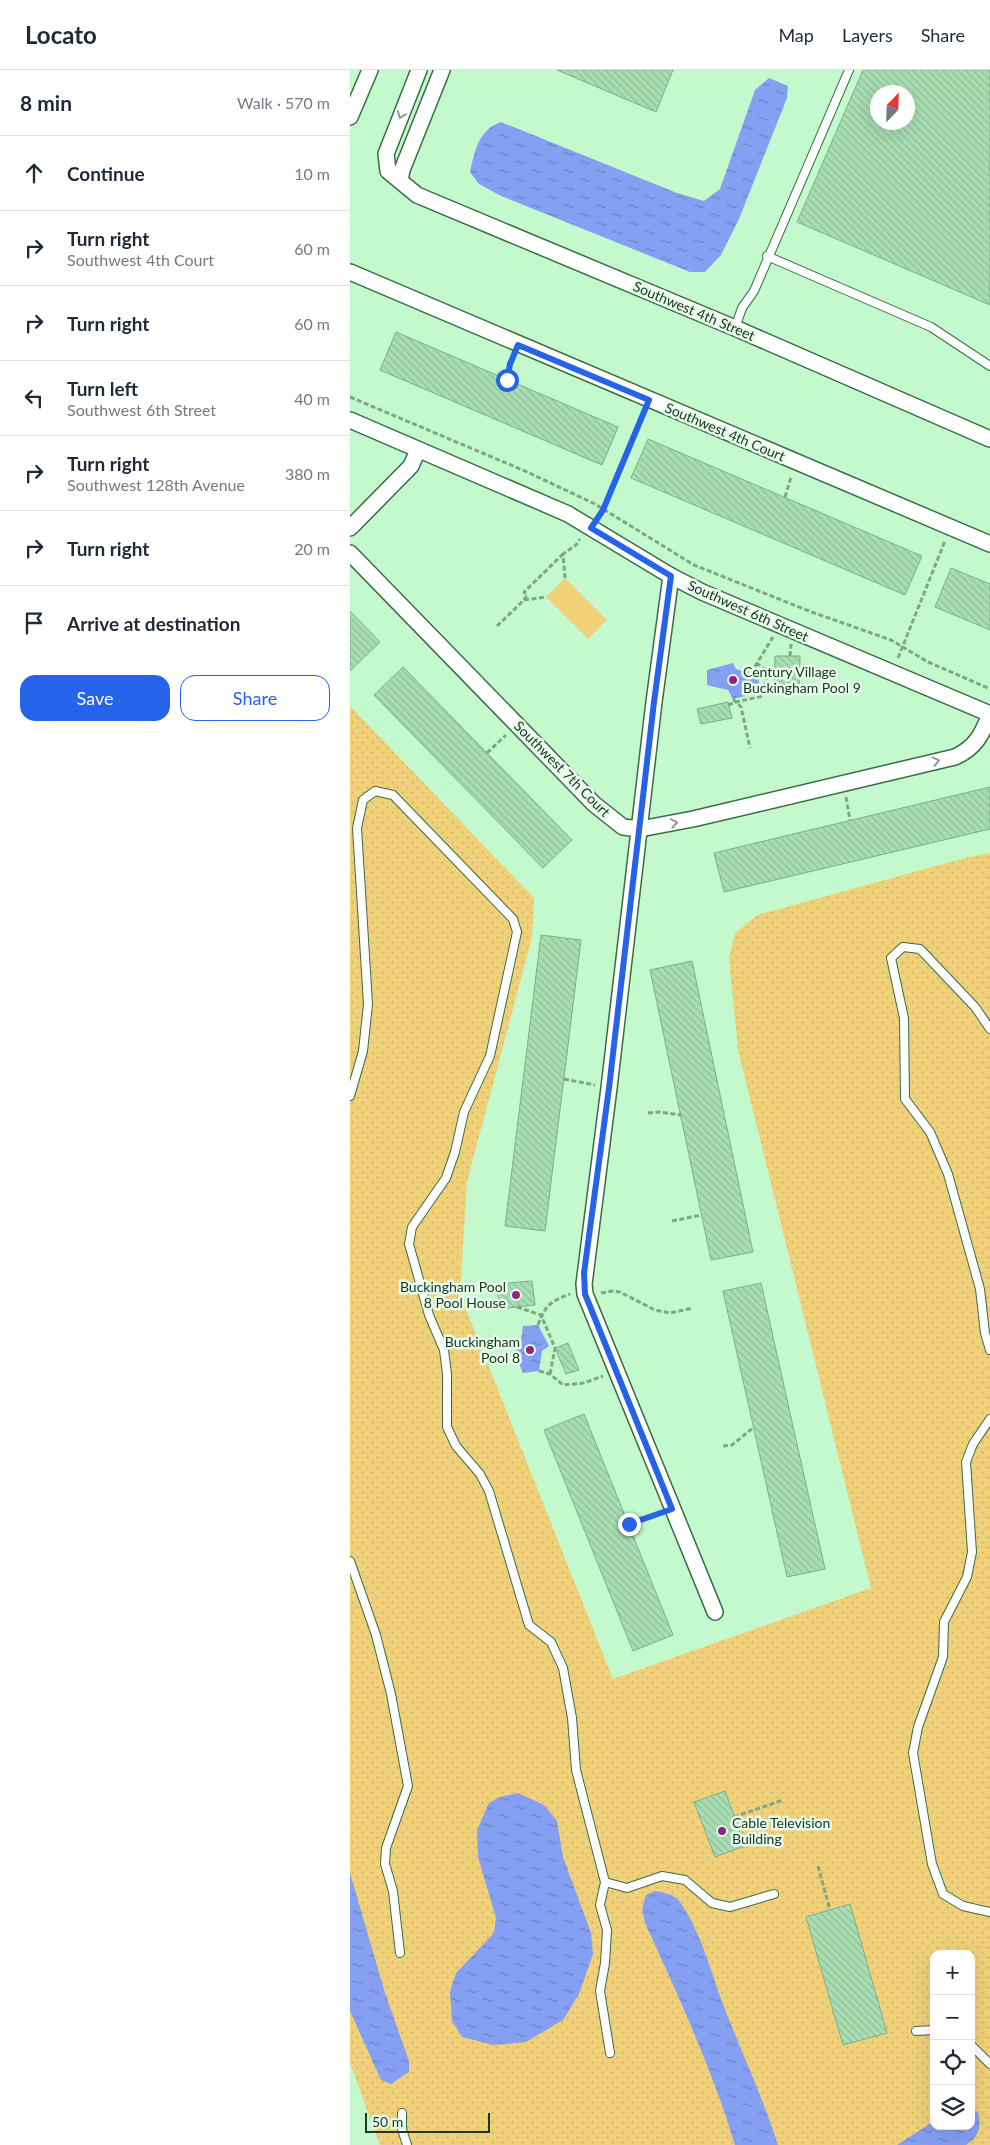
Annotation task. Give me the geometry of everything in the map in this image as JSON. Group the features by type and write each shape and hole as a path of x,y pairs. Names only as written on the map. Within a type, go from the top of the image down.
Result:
{"street":[{"path":"350,117 370,70"},
{"name":"Southwest 4th Street","path":"419,70 386,154 388,171 418,195 734,328 990,439"},
{"path":"400,181 402,170 442,70"},
{"name":"Southwest 4th Court","path":"350,272 990,544"},
{"name":"Southwest 6th Street","path":"350,420 568,514 671,576 763,618 990,714"},
{"path":"350,528 411,466 418,450"},
{"name":"Southwest 7th Court","path":"350,553 602,810 624,827 640,829 708,816 955,757 966,752 981,736 990,714"},
{"path":"671,576 609,1088 584,1273 585,1294 715,1612"}],"lane":[{"path":"734,328 742,308 754,291 767,256 849,70"},
{"path":"767,256 931,327 990,366"},
{"path":"350,1096 363,1051 368,1004 357,828 363,800 375,791 393,796 513,919 516,932 490,1056 464,1112 455,1152 446,1178 412,1227 409,1244 429,1315 444,1350 447,1374 447,1427 456,1446 480,1474 489,1492 530,1624 551,1642 563,1668 572,1718 576,1770 605,1882 600,1905 607,1930 605,1963 600,1991 610,2053"},
{"path":"990,1029 975,1007 920,949 903,947 891,958 904,1018 905,1099 930,1132 948,1174 980,1289 985,1333 990,1350"},
{"path":"990,1419 973,1444 966,1462 972,1552 967,1577 944,1622 943,1657 918,1727 914,1753 932,1864 943,1894 963,1906 990,1912"},
{"path":"350,1561 376,1635 391,1694 408,1786 386,1848 384,1864 392,1891 400,1953"},
{"path":"605,1882 627,1888 662,1876 685,1880 712,1902 730,1908 774,1894"},
{"path":"916,2030 930,2030"},
{"path":"975,2048 990,2064"},
{"path":"402,2113 402,2129 408,2145"}],"path":[{"path":"507,380 510,364 518,345"},
{"path":"350,397 525,471 603,510 694,565 891,640 928,662 990,689"},
{"path":"497,626 524,600 527,595 524,592 563,554 576,545 585,532 591,528 603,510 649,400"},
{"path":"785,497 796,462"},
{"path":"892,673 951,528"},
{"path":"563,554 566,578"},
{"path":"524,600 546,597"},
{"path":"756,664 774,675"},
{"path":"728,705 735,700 763,696 768,671"},
{"path":"735,700 741,707 750,748"},
{"path":"487,753 501,742 516,723"},
{"path":"843,783 850,820"},
{"path":"564,1079 609,1088"},
{"path":"648,1113 659,1112 681,1115"},
{"path":"672,1221 702,1215"},
{"path":"538,1324 545,1307 554,1300 574,1293 585,1294 613,1291 655,1310 670,1313 693,1308"},
{"path":"517,1307 541,1315"},
{"path":"541,1315 554,1348 550,1374"},
{"path":"539,1371 550,1374 563,1385 584,1383 616,1373"},
{"path":"723,1446 732,1445 754,1427"},
{"path":"629,1524 672,1509"},
{"path":"734,1816 783,1800"},
{"path":"818,1866 830,1910"}],"shaded area":[{"path":"565,578 607,620 588,639 546,597"},
{"path":"350,706 534,898 532,937 467,1182 460,1294 613,1679 871,1588 738,1050 729,958 735,933 757,915 965,858 990,853 990,2145 380,2145 350,2063"}],"water":[{"path":"769,78 788,86 787,98 739,219 721,255 705,272 690,272 501,196 479,184 470,172 476,149 482,136 487,130 501,122 677,193 704,201 720,189 755,90"},
{"name":"Century Village Buckingham Pool 9","path":"733,663 736,669 759,676 758,693 733,699 728,690 707,685 707,670"},
{"name":"Buckingham Pool 8","path":"538,1325 549,1346 542,1351 539,1371 523,1373 514,1351 520,1348 523,1326"},
{"path":"518,1793 544,1805 557,1821 563,1857 591,1933 593,1954 579,1994 563,2020 526,2042 493,2045 462,2037 452,2021 450,1992 456,1973 494,1933 496,1918 478,1857 477,1830 489,1803 500,1797"},
{"path":"350,1873 385,1993 409,2061 409,2072 391,2084 381,2080 350,2011"},
{"path":"656,1891 669,1894 678,1899 694,1926 778,2145 735,2145 705,2060 645,1923 642,1909 646,1895"},
{"path":"975,2111 978,2112 979,2127 977,2135 966,2145 897,2145 930,2124 930,2130 975,2130"}],"building":[{"path":"557,70 673,70 656,112"},
{"path":"863,70 990,70 990,305 797,222"},
{"path":"396,332 618,427 602,465 380,370"},
{"path":"648,439 922,556 905,595 631,478"},
{"path":"951,568 990,584 990,630 935,607"},
{"path":"350,611 380,642 350,671"},
{"path":"775,656 800,656 799,694 774,694"},
{"path":"403,667 572,840 543,868 374,695"},
{"path":"728,702 732,718 701,724 697,709"},
{"path":"990,787 990,829 724,892 714,853"},
{"path":"541,935 581,940 545,1231 505,1226"},
{"path":"692,961 753,1252 711,1260 650,970"},
{"name":"Buckingham Pool 8 Pool House","path":"532,1281 535,1305 499,1309 497,1284"},
{"path":"761,1283 825,1569 787,1577 723,1291"},
{"path":"568,1343 579,1370 566,1374 555,1348"},
{"path":"584,1414 673,1635 633,1651 544,1430"},
{"name":"Cable Television Building","path":"725,1791 745,1846 715,1857 694,1802"},
{"path":"850,1904 887,2033 843,2045 806,1917"}],"place":[{"name":"Century Village Buckingham Pool 9","path":"733,680"},
{"name":"Buckingham Pool 8 Pool House","path":"516,1295"},
{"name":"Buckingham Pool 8","path":"530,1350"},
{"name":"Cable Television Building","path":"722,1831"}],"route":[{"path":"507,380 510,364 518,345 649,400 603,510 591,528 671,576 654,702 609,1088 584,1273 585,1294 672,1509 629,1524"}]}
